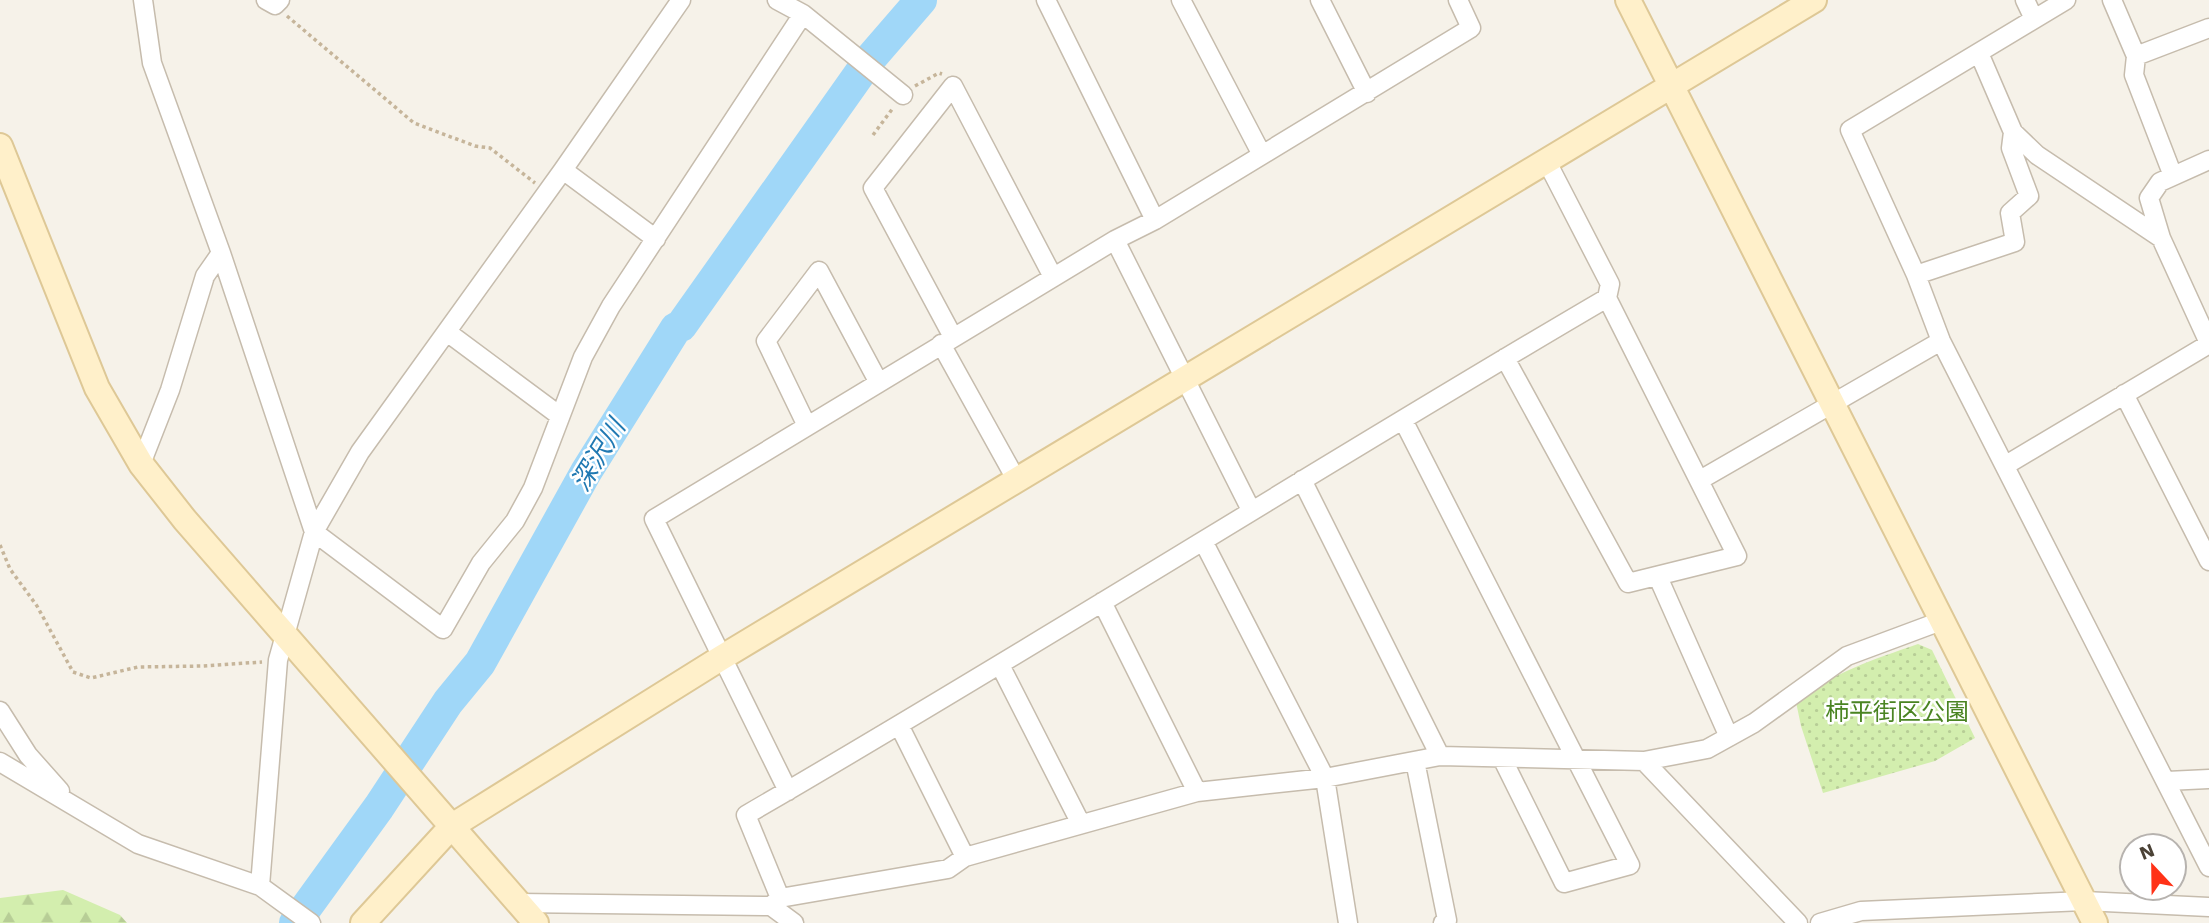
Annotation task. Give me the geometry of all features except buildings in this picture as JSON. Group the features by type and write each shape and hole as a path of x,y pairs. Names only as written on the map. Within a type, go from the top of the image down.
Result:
{"street":[{"path":"143,0 152,63 220,253 314,532 443,629 481,563 515,521 533,488 583,357 611,306 803,14"},
{"path":"261,886 278,660 287,636 314,532 360,452 563,170 681,0"},
{"path":"777,0 803,14 903,95"},
{"path":"1046,0 1155,220"},
{"path":"1181,0 1262,156"},
{"path":"1320,0 1367,93"},
{"path":"788,791 654,519 1053,277 1155,220 1367,93 1471,28 1458,0"},
{"path":"1628,0 2090,912"},
{"path":"363,923 452,826 721,658 1814,0"},
{"path":"2025,0 2034,19"},
{"path":"2066,0 1850,130 1916,275 1941,341 2007,465 2209,867"},
{"path":"2112,0 2136,55 2134,75 2173,176"},
{"path":"2136,55 2209,27"},
{"path":"1979,52 2013,132 2038,155 2161,238"},
{"path":"1017,481 873,188 953,86 1053,277"},
{"path":"1916,275 2015,242 2010,213 2029,196 2011,148 2013,132"},
{"path":"0,146 97,388 141,464 186,520 536,923"},
{"path":"1505,358 1628,583 1737,556 1607,298 1610,284 1546,160"},
{"path":"2007,465 2209,343 2161,238 2149,198 2161,182 2209,160"},
{"path":"563,170 656,239"},
{"path":"1115,240 1251,510"},
{"path":"141,464 170,390 205,276 220,253"},
{"path":"807,426 766,341 819,271 879,383"},
{"path":"794,923 776,902 746,815 1000,665 1251,510 1607,298"},
{"path":"446,332 560,416"},
{"path":"1700,480 1941,341"},
{"path":"2124,394 2209,561"},
{"path":"1403,420 1630,866 1564,883 1502,758"},
{"path":"1302,480 1440,756"},
{"path":"1203,541 1325,778 1348,923"},
{"path":"1658,577 1729,737"},
{"path":"1102,602 1197,792"},
{"path":"518,903 776,902 948,869 965,857 1197,792 1325,778 1440,756 1644,761 1707,749 1754,723 1847,656 1941,621"},
{"path":"1000,665 1081,824"},
{"path":"0,711 28,755 72,805"},
{"path":"899,724 965,857"},
{"path":"1415,761 1447,920 1443,923"},
{"path":"1644,761 1798,923"},
{"path":"0,762 138,844 261,886 311,923"},
{"path":"2166,781 2209,779"},
{"path":"1820,923 1861,911 2090,912 2209,907"}],"path":[{"path":"274,2 414,122 437,133 475,146 490,148 547,192"},
{"path":"0,545 10,569 37,606 73,672 91,678 138,667 203,666 278,660"}],"green space":[{"name":"柿平街区公園","path":"1918,644 1932,650 1975,738 1935,761 1823,793 1796,702 1840,674"},
{"path":"63,890 120,915 127,923 0,923 0,898"}],"waterway":[{"name":"深沢川","path":"295,923 379,807 448,702 480,663 586,472 676,328 681,326 870,59 921,0"}]}
